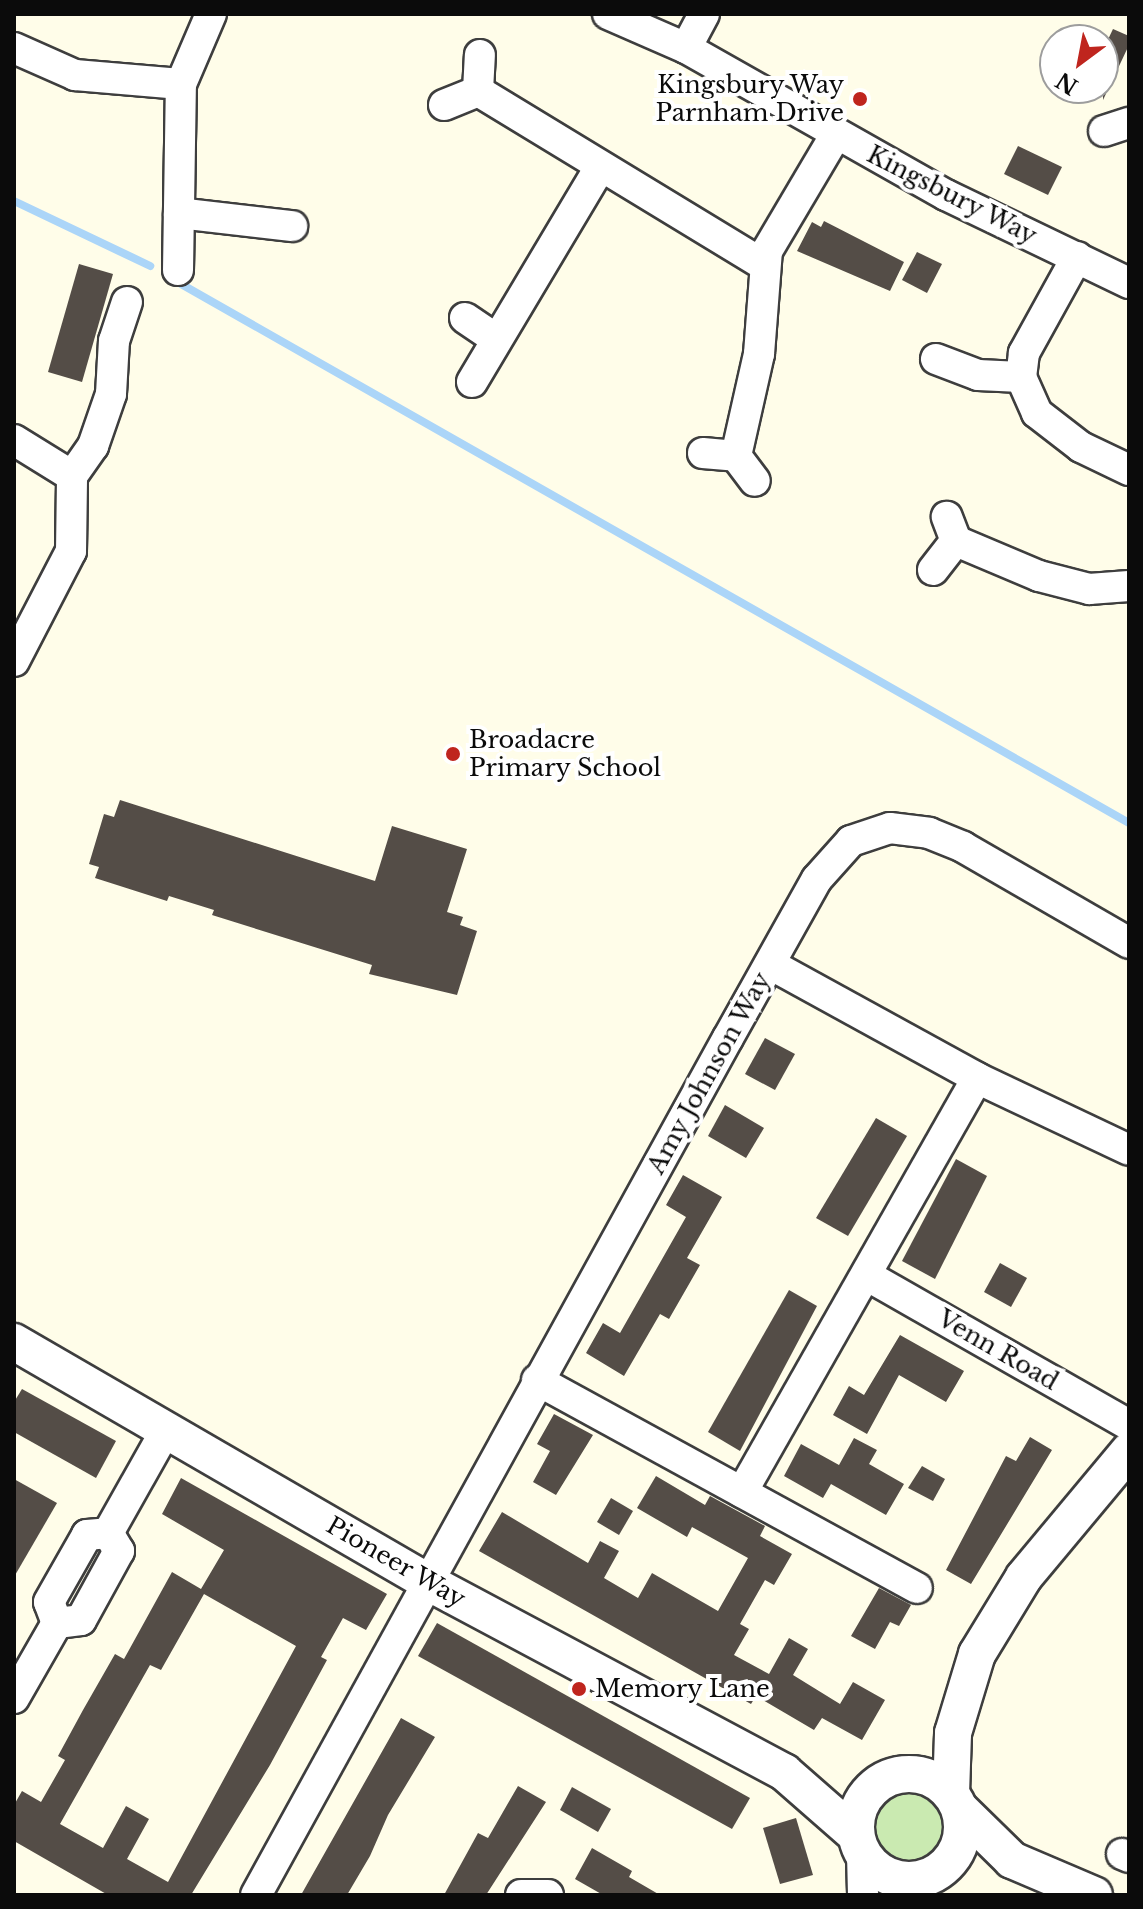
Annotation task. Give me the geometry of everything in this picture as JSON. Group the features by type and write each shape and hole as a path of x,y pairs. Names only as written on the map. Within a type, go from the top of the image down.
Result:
{"street":[{"path":"178,270 181,84 211,14"},
{"name":"Kingsbury Way","path":"608,14 686,48 835,136 1129,283"},
{"path":"686,48 704,14"},
{"path":"14,48 75,75 181,84"},
{"path":"478,91 480,55"},
{"path":"478,91 763,264"},
{"path":"444,105 478,91"},
{"path":"736,456 759,354 763,264 835,136"},
{"path":"472,382 600,167"},
{"path":"179,213 292,226"},
{"path":"1077,257 1024,353 1021,377 1037,413 1081,447 1129,468"},
{"path":"14,661 71,551 72,476 93,446 111,394 114,341 127,302"},
{"path":"465,318 496,339"},
{"path":"936,359 978,375 1021,377"},
{"path":"14,440 72,476"},
{"path":"703,453 736,456 755,481"},
{"path":"933,570 952,529 1039,576 1089,589 1129,586"},
{"name":"Amy Johnson Way","path":"426,1581 817,879 851,841 890,828 929,833 963,847 1129,943"},
{"path":"770,964 977,1078 1129,1150"},
{"path":"742,1492 977,1078"},
{"name":"Venn Road","path":"866,1275 1129,1425"},
{"name":"Pioneer Way","path":"14,1342 426,1581 784,1772 859,1844"},
{"path":"537,1380 742,1492 883,1555 917,1588"},
{"path":"14,1698 57,1623 49,1602 64,1575 87,1535 108,1533 166,1430"},
{"path":"924,1881 961,1842 955,1801 953,1733 977,1654 1024,1577 1129,1451"},
{"path":"256,1895 426,1581"},
{"path":"863,1895 859,1844 863,1800 888,1778 953,1733"},
{"name":"Pioneer Way","path":"784,1772 888,1778"},
{"path":"888,1778 923,1775 955,1801 1012,1860 1094,1895"},
{"path":"859,1844 889,1877 924,1881 1012,1860"},
{"path":"521,1895 548,1895"}],"green space":[{"path":"902,1786 918,1786 932,1792 943,1803 949,1825 943,1847 932,1858 918,1864 902,1864 888,1858 877,1847 871,1833 871,1817 877,1803 888,1792"}],"building":[{"path":"1119,32 1129,36 1129,45 1119,66"},
{"path":"1018,146 1062,167 1048,195 1004,174"},
{"path":"824,221 904,262 890,291 797,251 812,222 821,227"},
{"path":"917,252 942,264 927,293 902,280"},
{"path":"79,264 113,274 82,382 48,372"},
{"path":"120,800 375,881 392,826 467,849 447,912 463,917 460,925 477,931 457,995 369,974 372,965 212,915 214,910 169,896 167,901 95,878 99,867 89,864 104,814 114,817"},
{"path":"765,1038 795,1054 775,1090 745,1074"},
{"path":"725,1105 764,1128 746,1158 708,1136"},
{"path":"876,1118 907,1136 848,1236 816,1218"},
{"path":"956,1159 987,1176 935,1279 902,1261"},
{"path":"683,1175 722,1197 687,1258 700,1265 669,1319 660,1314 624,1376 586,1353 603,1323 620,1333 686,1217 666,1205"},
{"path":"1000,1263 1027,1278 1011,1307 984,1292"},
{"path":"789,1290 817,1306 740,1451 708,1432"},
{"path":"900,1335 964,1371 946,1402 899,1375 867,1434 833,1415 849,1386 864,1395"},
{"path":"22,1389 116,1441 96,1478 14,1432 14,1402"},
{"path":"554,1414 593,1435 556,1495 533,1482 550,1451 537,1444"},
{"path":"1030,1437 1052,1450 971,1584 946,1570 1006,1456 1016,1461"},
{"path":"854,1438 877,1450 869,1464 904,1484 886,1515 831,1484 823,1498 784,1476 801,1444 839,1465"},
{"path":"922,1466 945,1479 933,1501 908,1488"},
{"path":"656,1476 705,1505 710,1496 765,1526 760,1536 792,1554 774,1585 765,1580 740,1624 749,1629 734,1655 769,1674 789,1638 808,1649 793,1675 840,1704 853,1682 885,1700 862,1740 822,1718 814,1730 756,1696 751,1704 479,1551 502,1512 588,1563 600,1541 619,1551 604,1578 638,1598 652,1573 718,1611 748,1558 692,1527 687,1537 637,1508"},
{"path":"181,1478 387,1594 366,1630 343,1618 321,1657 327,1660 270,1765 191,1895 108,1895 14,1841 14,1805 22,1791 41,1802 65,1760 58,1756 83,1710 115,1654 124,1659 172,1572 201,1589 224,1550 162,1514","holes":["204,1594 296,1646 168,1882 127,1859 149,1819 126,1806 103,1848 60,1824 150,1665 161,1670"]},
{"path":"14,1479 57,1503 14,1577"},
{"path":"611,1498 633,1511 619,1535 597,1522"},
{"path":"879,1588 911,1605 899,1626 890,1622 875,1649 851,1636"},
{"path":"437,1623 750,1798 732,1829 418,1656"},
{"path":"401,1718 435,1737 388,1815 370,1856 347,1895 301,1895"},
{"path":"518,1786 546,1802 486,1895 444,1895 478,1833 488,1838"},
{"path":"572,1787 611,1809 598,1832 560,1810"},
{"path":"796,1818 813,1875 780,1884 763,1828"},
{"path":"592,1848 632,1871 629,1877 660,1895 603,1895 575,1879"}],"waterway":[{"path":"14,201 150,266"},
{"path":"181,284 1129,823"}],"place":[{"name":"Kingsbury Way Parnham Drive","path":"860,99"},
{"name":"Broadacre Primary School","path":"453,754"},
{"name":"Memory Lane","path":"579,1689"}]}
